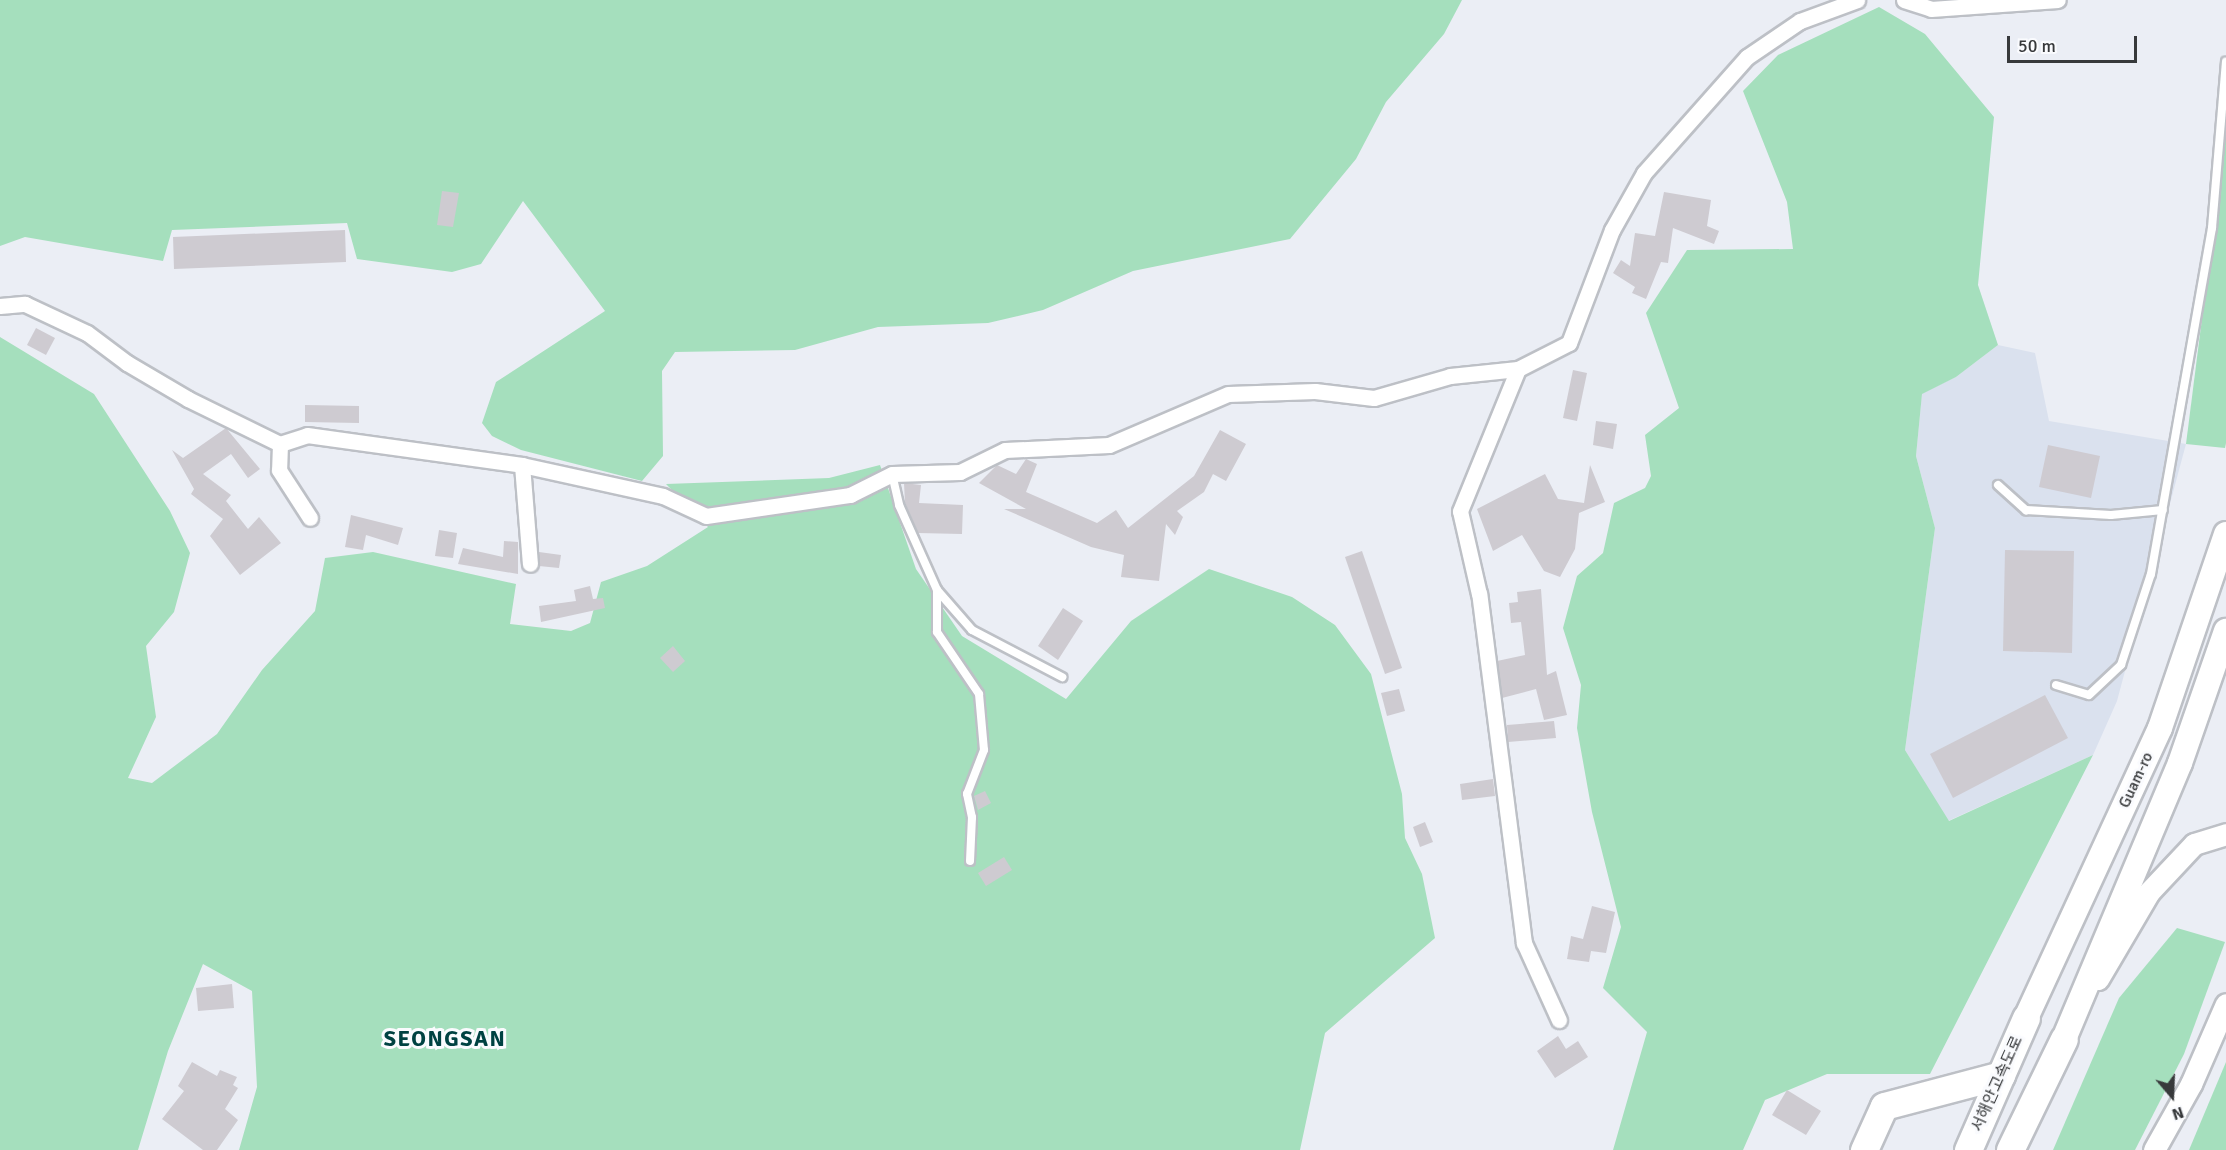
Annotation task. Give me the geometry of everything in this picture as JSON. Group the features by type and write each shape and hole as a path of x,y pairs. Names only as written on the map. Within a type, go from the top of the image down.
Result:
{"highway":[{"name":"서해안고속도로","path":"1968,1150 2026,1018"},
{"path":"2010,1150 2064,1039"},
{"path":"1864,1150 1884,1106 2001,1075"}],"main road":[{"name":"Guam-ro","path":"2026,1018 2160,728 2226,534"},
{"name":"Guam-ro","path":"2064,1039 2180,763 2226,631"},
{"path":"2064,1039 2149,892 2193,844 2226,834"},
{"path":"2154,1150 2192,1084 2226,1004"}],"street":[{"path":"0,306 25,304 87,333 158,381 280,444 307,435 522,465 663,496 706,516 850,495 892,474 960,472 1005,450 1109,445 1228,394 1315,392 1374,398 1450,376 1518,369 1569,343 1612,230 1644,173 1686,123 1747,57 1800,21 1857,0"},
{"path":"1904,0 1931,9 2058,0"},
{"path":"1518,369 1460,511 1479,594 1524,943 1559,1020"},
{"path":"280,444 279,470 310,518"},
{"path":"522,465 530,564"}],"lane":[{"path":"2056,685 2089,695 2121,665 2151,574 2212,228 2226,62"},
{"path":"892,474 899,505 937,590 972,630 1062,677"},
{"path":"1998,485 2026,510 2111,515 2163,510"},
{"path":"937,590 937,633 979,694 984,750 967,794 972,818 970,861"}],"shaded area":[{"path":"1998,345 2035,353 2049,421 2186,444 2117,701 2093,755 1948,821 1905,750 1935,528 1916,456 1922,393 1956,377"}],"green space":[{"path":"0,0 1462,0 1444,34 1386,102 1356,159 1290,239 1133,271 1043,310 988,323 878,327 795,350 675,352 662,371 663,456 642,481 521,450 492,436 482,423 496,382 605,311 523,201 481,264 452,272 357,259 347,223 172,230 163,261 25,237 0,246"},
{"path":"1879,7 1925,34 1994,117 1978,285 1998,345 1956,377 1922,394 1916,456 1935,528 1905,750 1949,821 2093,755 1930,1074 1827,1074 1765,1100 1743,1150 1613,1150 1647,1032 1603,988 1621,927 1592,812 1577,728 1581,685 1563,628 1577,576 1603,553 1614,503 1645,488 1651,476 1645,435 1679,408 1646,313 1687,250 1793,249 1787,202 1743,91 1778,55"},
{"path":"2226,130 2226,443 2225,448 2186,444"},
{"path":"0,337 94,394 170,511 190,553 174,612 146,646 156,717 128,778 152,783 217,734 262,670 315,611 325,558 373,552 516,584 510,624 571,631 590,623 601,582 647,566 708,527 666,484 829,478 880,465 916,569 962,636 1066,699 1131,621 1209,569 1292,597 1335,625 1371,674 1402,794 1405,838 1422,874 1435,938 1325,1033 1300,1150 239,1150 257,1087 252,991 203,964 168,1051 138,1150 0,1150"},
{"path":"2177,928 2225,942 2184,1054 2135,1150 2053,1150 2119,998"},
{"path":"2226,1062 2226,1150 2189,1150"}],"building":[{"path":"442,191 459,193 453,227 437,225"},
{"path":"1664,192 1711,200 1707,226 1719,231 1714,244 1673,228 1668,263 1661,262 1646,299 1632,293 1635,287 1613,273 1621,260 1630,266 1635,233 1655,236"},
{"path":"345,230 346,262 174,269 173,237"},
{"path":"36,328 55,338 46,355 27,345"},
{"path":"1573,370 1587,373 1577,421 1563,418"},
{"path":"305,405 359,406 359,423 305,422"},
{"path":"1596,421 1617,424 1613,449 1593,445"},
{"path":"226,428 260,469 248,478 231,454 203,474 231,495 226,501 248,529 259,517 281,543 240,575 210,536 223,519 191,494 194,489 172,450 183,458"},
{"path":"1220,430 1246,444 1226,481 1213,474 1204,492 1177,511 1183,517 1175,535 1166,524 1159,581 1121,577 1124,555 1091,547 1004,509 1026,509 979,483 997,465 1016,474 1026,459 1037,464 1026,492 1097,523 1116,510 1128,528 1194,476"},
{"path":"2048,445 2100,456 2091,498 2039,487"},
{"path":"1590,465 1605,502 1579,513 1575,549 1560,577 1544,571 1522,535 1493,551 1477,509 1545,474 1558,499 1584,503"},
{"path":"904,483 921,485 919,503 963,505 962,534 918,533 905,503"},
{"path":"351,515 403,528 398,545 366,535 363,550 345,547"},
{"path":"439,530 457,533 453,558 435,556"},
{"path":"504,541 518,542 518,574 458,564 463,548 503,557"},
{"path":"2005,550 2074,551 2072,653 2003,651"},
{"path":"1362,551 1402,668 1385,674 1345,557"},
{"path":"539,552 561,555 559,568 539,566"},
{"path":"590,586 593,599 603,598 605,608 541,622 539,606 576,601 574,590"},
{"path":"1541,589 1547,675 1556,671 1567,715 1544,720 1536,689 1502,698 1497,661 1525,655 1521,622 1511,623 1509,603 1518,602 1517,592"},
{"path":"1063,608 1083,621 1058,660 1038,646"},
{"path":"673,646 685,661 673,672 660,658"},
{"path":"1399,689 1405,711 1387,716 1381,693"},
{"path":"2045,695 2068,738 1953,798 1930,754"},
{"path":"1554,721 1556,738 1508,742 1507,725"},
{"path":"1493,779 1495,796 1462,800 1460,784"},
{"path":"985,791 991,803 978,810 974,796"},
{"path":"1425,822 1433,842 1420,847 1413,827"},
{"path":"1004,857 1012,870 986,886 978,873"},
{"path":"1592,906 1615,912 1606,953 1591,951 1589,962 1567,959 1571,936 1583,939"},
{"path":"232,984 234,1008 198,1011 196,988"},
{"path":"1558,1036 1566,1049 1578,1041 1588,1057 1555,1078 1537,1051"},
{"path":"192,1062 217,1076 220,1070 237,1077 233,1085 238,1088 225,1109 238,1120 217,1150 203,1150 162,1119 184,1091 178,1086"},
{"path":"1787,1090 1821,1111 1806,1135 1772,1115"}],"district":[{"name":"SEONGSAN","path":"445,1039"}]}
